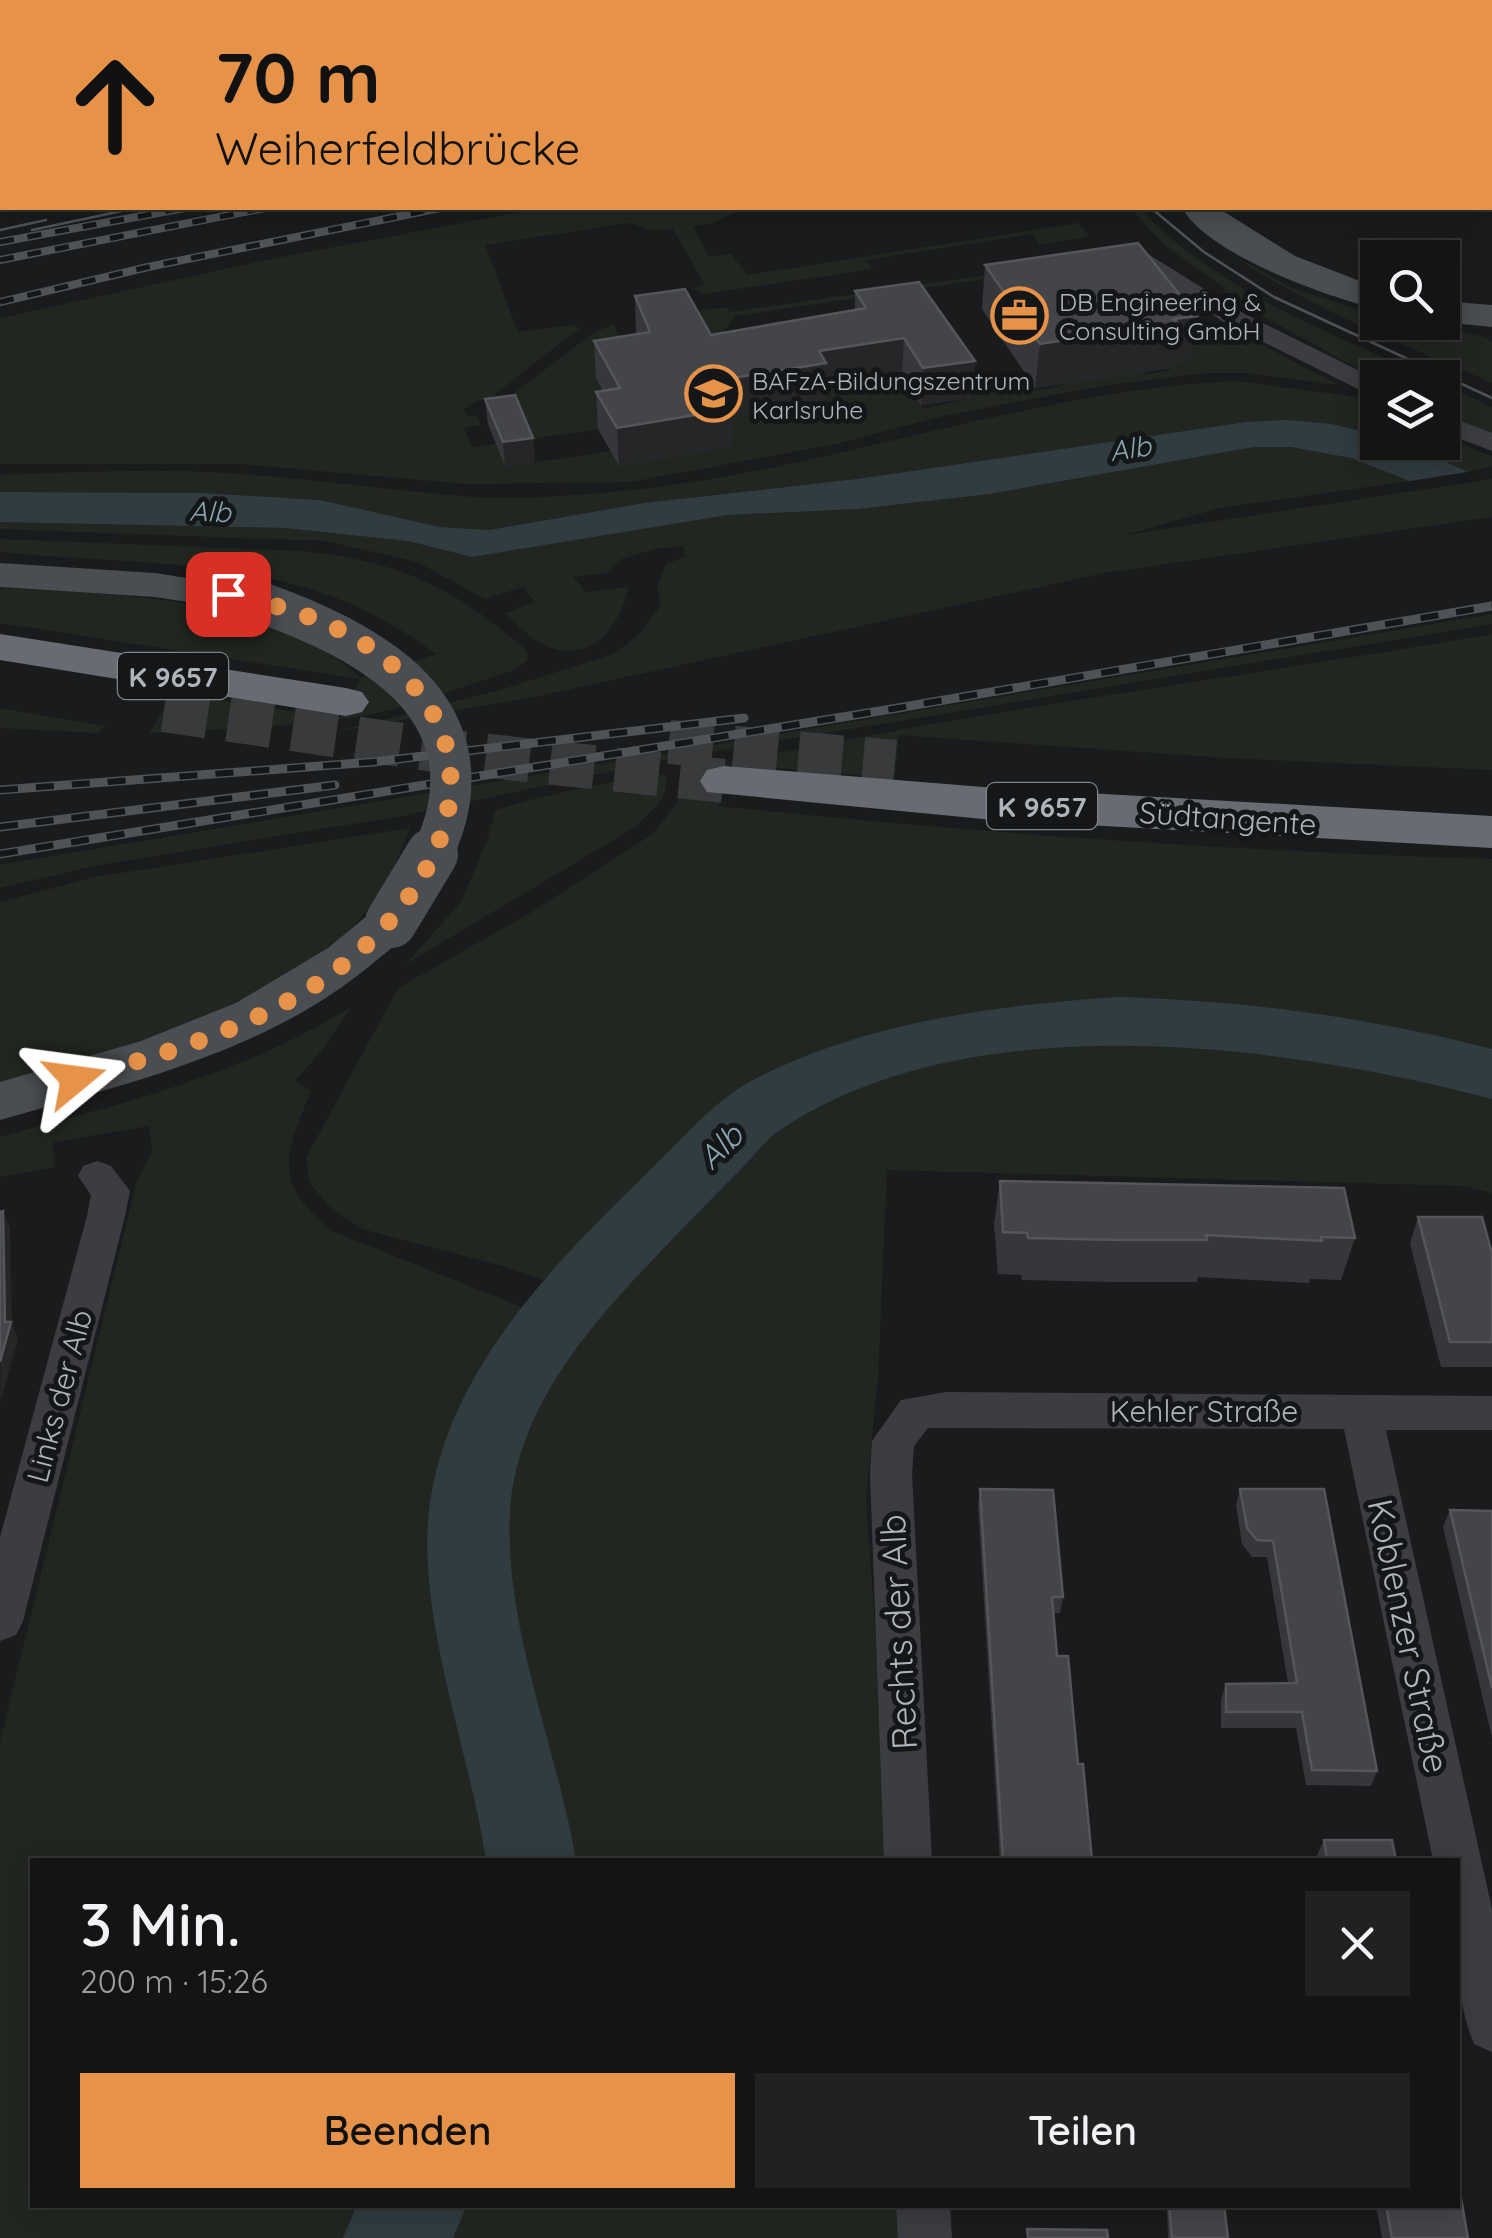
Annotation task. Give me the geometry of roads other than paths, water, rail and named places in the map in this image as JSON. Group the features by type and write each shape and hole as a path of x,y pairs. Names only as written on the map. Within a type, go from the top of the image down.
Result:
{"highway":[{"name":"K 9657","path":"0,647 346,702"},
{"name":"K 9657","path":"0,682 164,710"},
{"name":"Südtangente","path":"896,762 1167,781 1492,797"},
{"name":"Südtangente","path":"724,781 984,803 1492,832"}],"street":[{"path":"1201,210 1240,240 1290,268 1360,292"},
{"path":"1148,261 1234,318 1360,382"},
{"path":"1460,313 1492,316"},
{"path":"1460,430 1492,443"},
{"path":"0,576 155,585 257,601 328,624 376,651 410,681 440,728 450,768 448,820 432,864 391,922 315,985 232,1028 173,1051 0,1100"},
{"name":"Links der Alb","path":"0,1621 111,1191 97,1176"},
{"name":"Kehler Straße","path":"916,1412 946,1409 1492,1413"},
{"name":"Rechts der Alb","path":"908,1858 891,1473 893,1441 916,1412"},
{"name":"Koblenzer Straße","path":"1362,1412 1456,1858"},
{"name":"Koblenzer Straße","path":"1460,1876 1492,2026"},
{"path":"923,2208 925,2238"}],"water":[{"path":"1246,422 1332,424 1360,431 1360,460 1442,460 1468,472 1410,481 1351,458 1291,447 1254,447 990,494 858,509 728,515 472,557 408,541 284,528 0,522 0,492 204,493 320,500 440,527 489,530 644,503 857,479"}],"waterway":[{"name":"Alb","path":"531,1858 477,1612 469,1513 476,1469 501,1404 561,1314 631,1235 752,1114 838,1070 927,1043 1021,1027 1119,1022 1217,1024 1314,1035 1406,1052 1492,1074"},
{"name":"Alb","path":"394,2238 415,2208"}],"tunnel":[{"path":"164,710 442,751 724,781"},
{"path":"669,742 895,762"}],"tram line":[{"path":"32,230 127,210"},
{"path":"1153,210 1204,252 1274,297 1492,398"},
{"path":"0,230 46,220"}],"railway":[{"path":"0,242 174,210"},
{"path":"0,260 255,210"},
{"path":"0,302 148,267 430,210"},
{"path":"0,854 892,709 1492,606"},
{"path":"0,790 373,762 744,718"},
{"path":"0,827 335,785"}],"place":[{"name":"DB Engineering & Consulting GmbH","path":"1020,315"},
{"name":"BAFzA-Bildungszentrum Karlsruhe","path":"713,394"}]}
